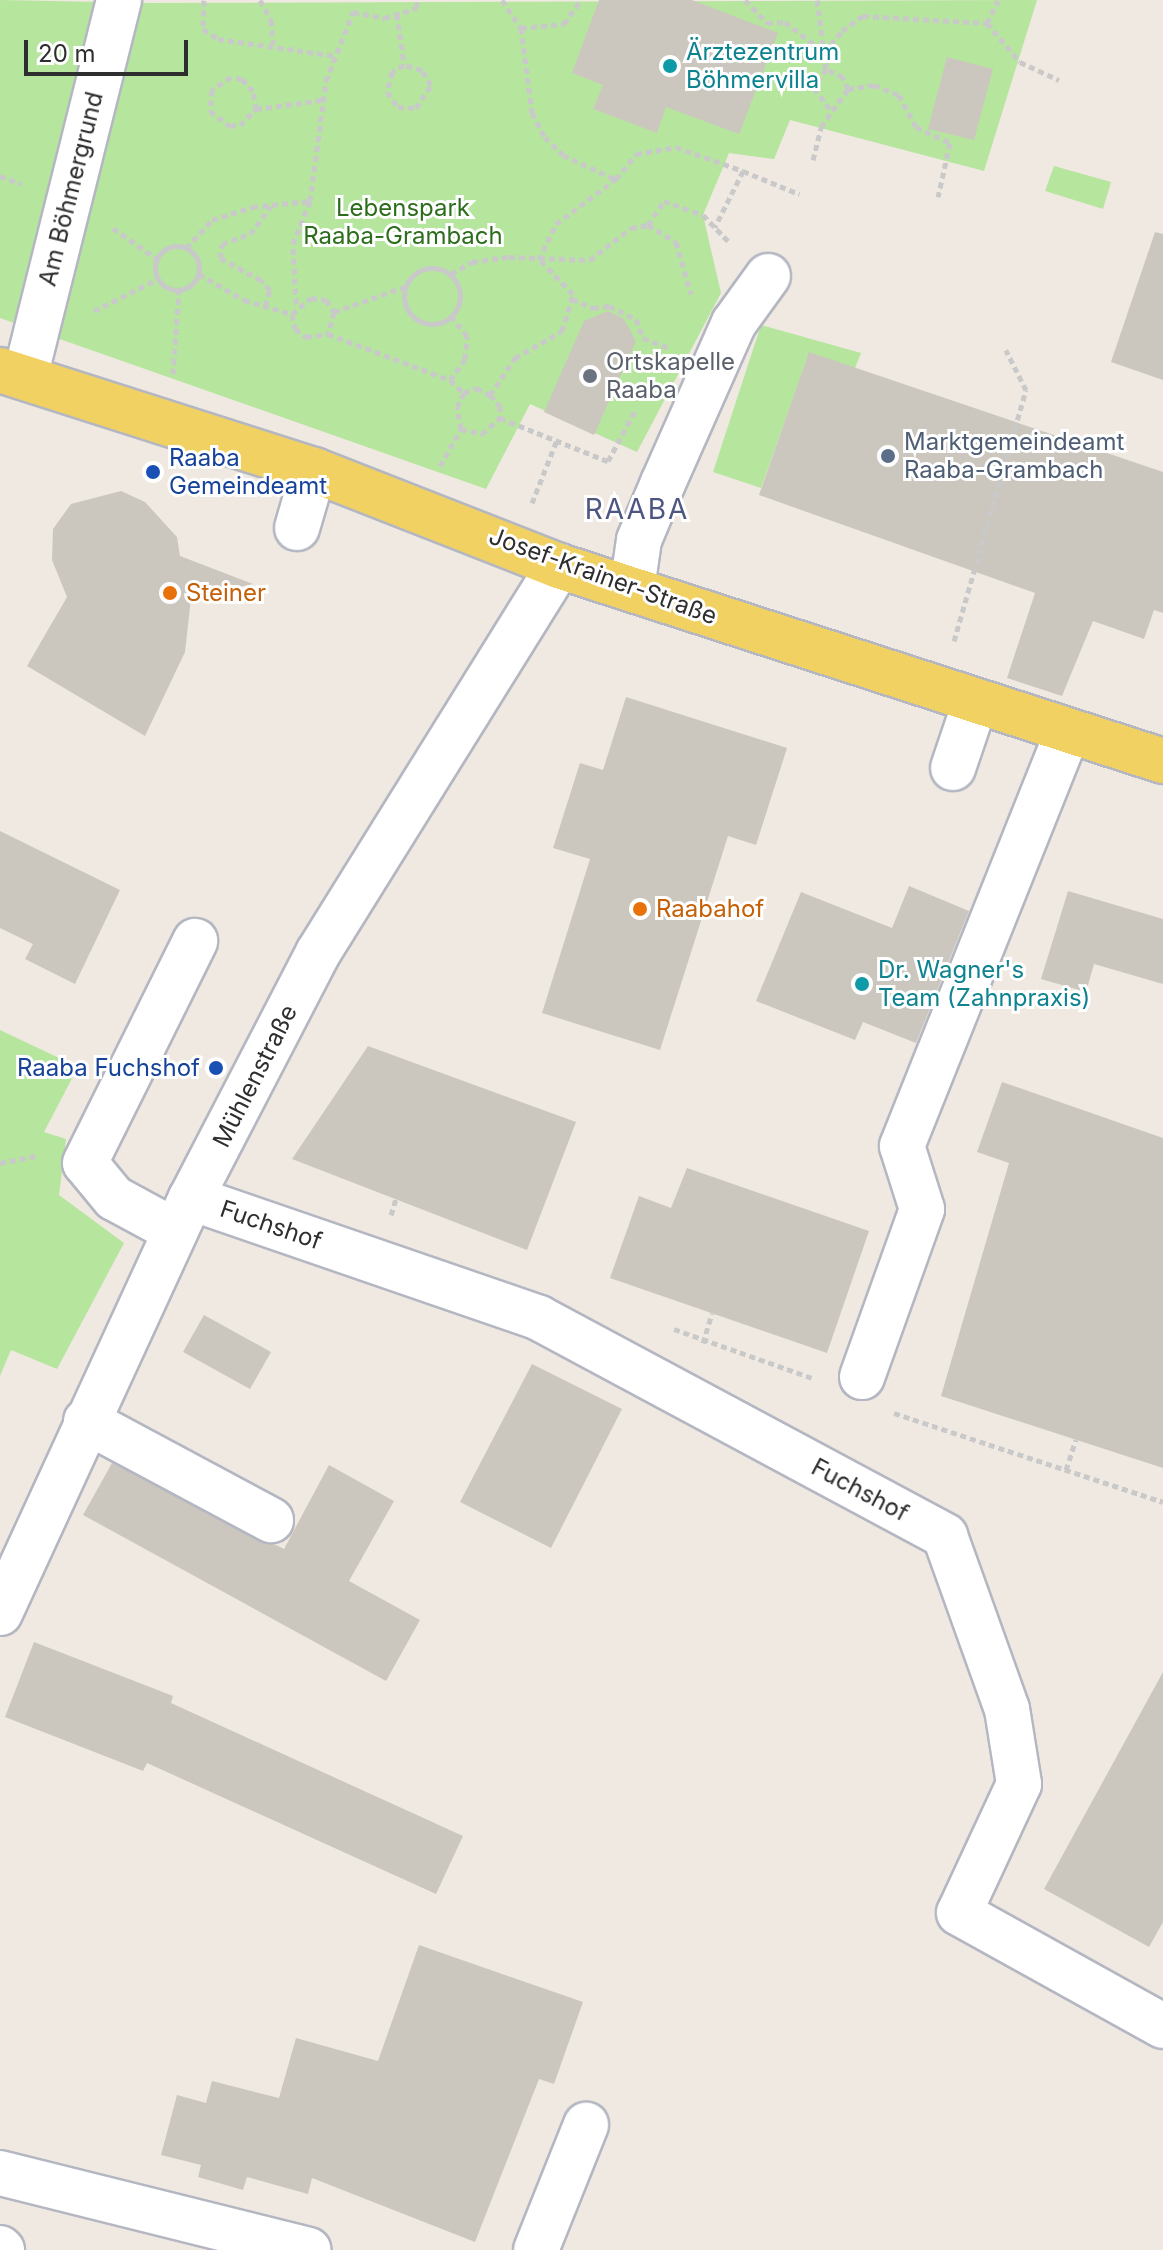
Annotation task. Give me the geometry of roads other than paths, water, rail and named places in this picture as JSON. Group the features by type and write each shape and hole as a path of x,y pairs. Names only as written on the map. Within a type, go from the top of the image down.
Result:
{"main road":[{"name":"Josef-Krainer-Straße","path":"13,374 314,470 559,566 956,698 1163,761"}],"street":[{"name":"Am Böhmergrund","path":"13,374 119,0"},
{"path":"632,589 639,540 663,483 734,323 768,276"},
{"path":"297,528 314,470"},
{"name":"Mühlenstraße","path":"0,1613 183,1214 318,953 559,566"},
{"path":"953,768 956,698"},
{"path":"857,1390 922,1209 902,1146 1068,732"},
{"path":"183,1214 114,1198 85,1163 195,941"},
{"name":"Fuchshof","path":"183,1214 539,1318 945,1536 1007,1709 1019,1784 959,1913 1163,2026"},
{"path":"86,1421 271,1520"},
{"path":"536,2250 586,2125"},
{"path":"0,2173 309,2250"}],"place":[{"name":"Ärztezentrum Böhmervilla","path":"670,66"},
{"name":"Ortskapelle Raaba","path":"590,376"},
{"name":"Marktgemeindeamt Raaba-Grambach","path":"888,456"},
{"name":"Raaba Gemeindeamt","path":"153,472"},
{"name":"Steiner","path":"170,593"},
{"name":"Raabahof","path":"640,909"},
{"name":"Dr. Wagner's Team (Zahnpraxis)","path":"862,984"},
{"name":"Raaba Fuchshof","path":"216,1068"}],"district":[{"name":"RAABA","path":"637,509"}],"park label":[{"name":"Lebenspark Raaba-Grambach","path":"403,222"}]}
